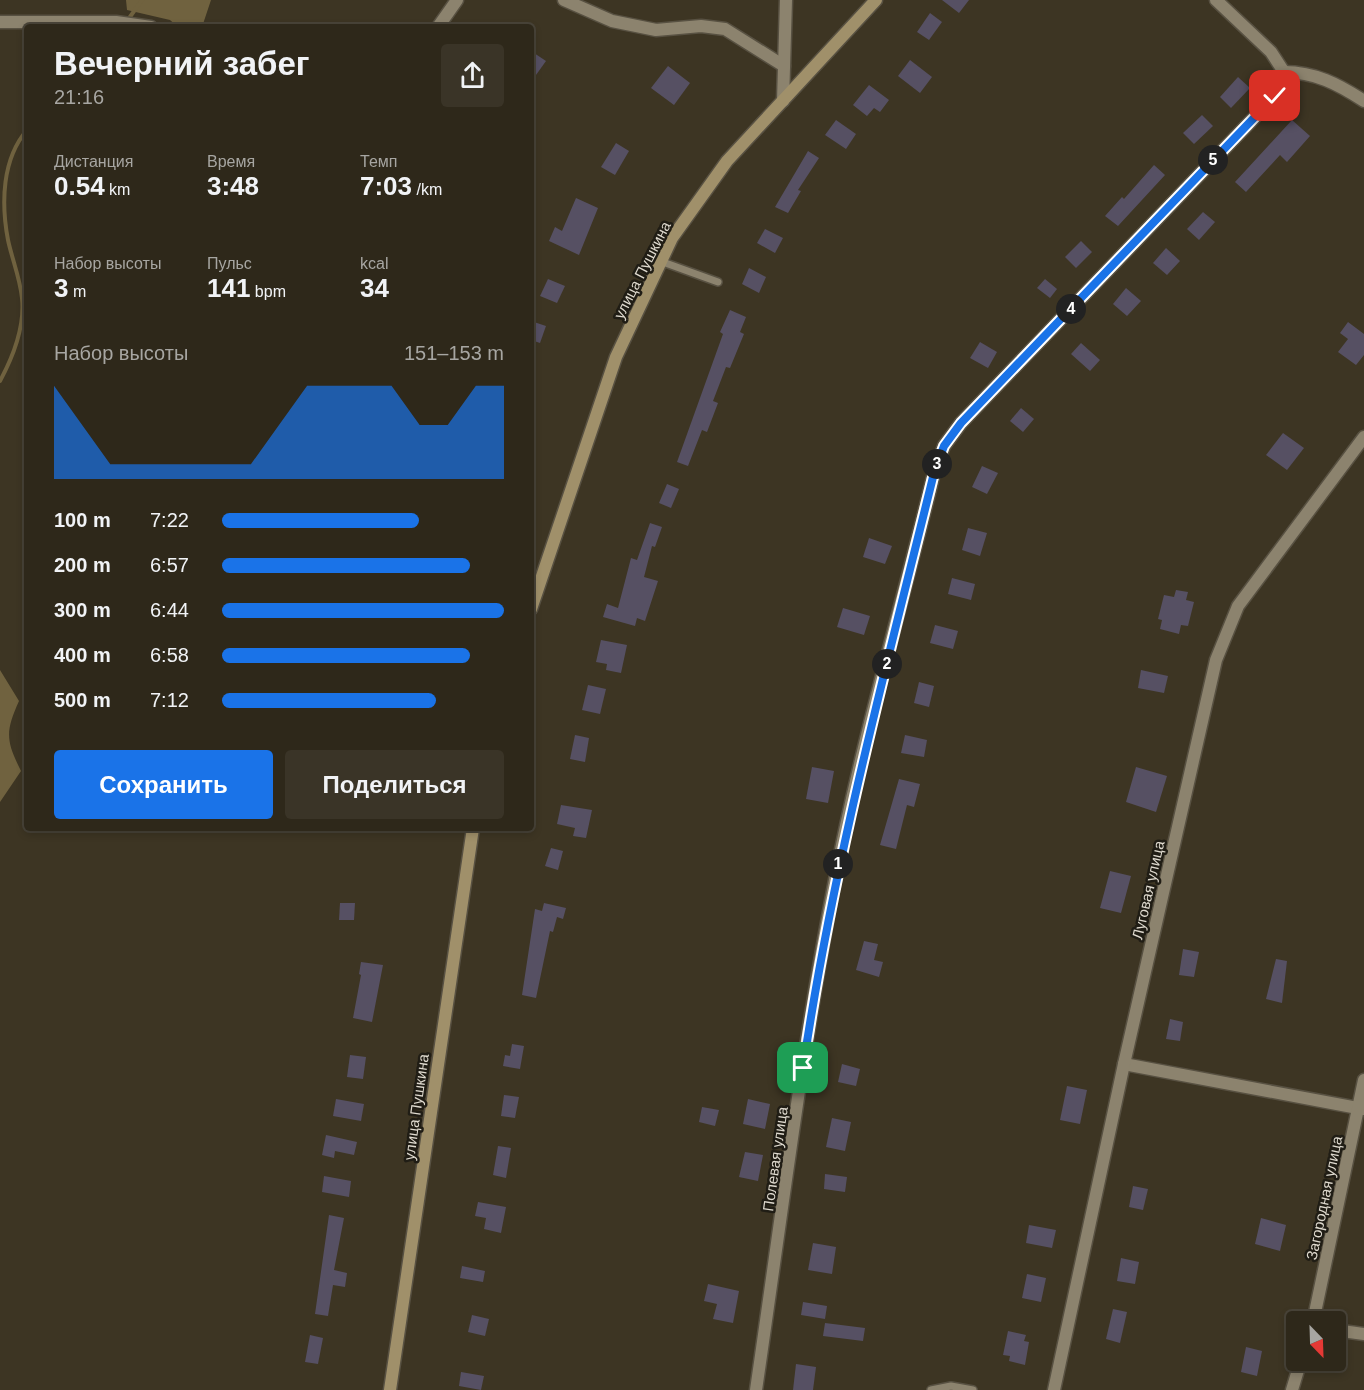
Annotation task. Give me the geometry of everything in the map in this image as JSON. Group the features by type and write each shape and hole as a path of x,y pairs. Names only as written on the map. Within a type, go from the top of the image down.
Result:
{"main road":[{"name":"улица Пушкина","path":"534,600 616,357 672,238 727,161 876,0"},
{"name":"улица Пушкина","path":"390,1390 474,831"}],"street":[{"path":"440,24 456,0"},
{"path":"564,0 612,21 656,30 701,26 724,29 784,66"},
{"path":"783,101 786,0"},
{"path":"1216,0 1271,52 1284,72 1302,72 1331,80 1364,101"},
{"path":"0,22 130,24"},
{"name":"Полевая улица","path":"756,1390 815,987 836,877 862,758 934,473 944,446 961,423 1275,96 1284,72"},
{"name":"Луговая улица","path":"1054,1390 1124,1064 1216,660 1238,606 1364,437"},
{"path":"1124,1064 1361,1108"},
{"name":"Загородная улица","path":"1315,1311 1361,1108 1364,1080"},
{"path":"1346,1332 1364,1334"},
{"path":"1292,1390 1298,1371"}],"lane":[{"path":"660,261 718,282"},
{"path":"931,1390 951,1386 973,1390"}],"shaded area":[{"path":"126,0 211,0 203,24 175,24 170,20 127,10"},
{"path":"0,670 19,701 11,721 9,736 12,752 21,771 0,802"}],"building":[{"path":"942,0 969,0 959,13"},
{"path":"930,13 942,22 929,40 917,32"},
{"path":"534,53 546,61 534,78"},
{"path":"910,60 932,77 920,93 898,76"},
{"path":"668,66 690,83 674,105 651,88"},
{"path":"1238,77 1250,88 1231,108 1220,97"},
{"path":"869,85 889,100 880,112 874,108 867,116 853,105"},
{"path":"1202,115 1213,126 1194,144 1183,133"},
{"path":"836,120 856,134 846,149 825,135"},
{"path":"1292,120 1310,136 1287,162 1280,155 1246,192 1235,182"},
{"path":"616,143 629,151 615,175 601,167"},
{"path":"808,151 819,158 798,190 801,191 788,213 775,207"},
{"path":"1154,165 1165,175 1118,226 1105,216 1122,197 1124,199"},
{"path":"576,198 598,208 579,255 549,241 555,227 562,231"},
{"path":"1203,212 1215,222 1199,240 1187,229"},
{"path":"765,229 783,238 775,253 757,243"},
{"path":"1081,241 1092,252 1076,268 1065,257"},
{"path":"1166,248 1180,261 1167,275 1153,263"},
{"path":"749,268 766,277 759,293 742,284"},
{"path":"548,279 565,286 557,303 540,296"},
{"path":"1045,279 1057,289 1050,298 1037,288"},
{"path":"1126,288 1141,301 1127,316 1113,304"},
{"path":"730,310 746,317 740,332 744,334 730,368 726,367 713,401 718,403 707,432 702,430 688,466 677,462 723,334 720,332"},
{"path":"534,322 546,326 540,343 534,341"},
{"path":"1348,322 1364,334 1364,355 1356,365 1338,352 1348,339 1340,333"},
{"path":"980,342 997,352 988,368 970,358"},
{"path":"1081,343 1100,360 1090,371 1071,354"},
{"path":"1021,408 1034,419 1023,432 1010,421"},
{"path":"1283,433 1304,448 1287,470 1266,455"},
{"path":"982,466 998,473 987,494 972,487"},
{"path":"667,484 679,489 671,508 659,503"},
{"path":"650,523 662,527 655,547 652,546 644,577 658,581 645,621 637,618 635,626 603,617 607,604 618,608 631,558 637,560"},
{"path":"968,528 987,533 980,556 962,550"},
{"path":"869,538 892,546 885,564 863,557"},
{"path":"952,578 975,584 971,600 948,594"},
{"path":"1176,590 1188,592 1186,600 1194,602 1188,626 1181,625 1179,634 1160,629 1162,620 1158,619 1164,595 1174,597"},
{"path":"843,608 870,616 864,635 837,627"},
{"path":"935,625 958,631 953,649 930,643"},
{"path":"601,640 627,645 621,673 606,670 607,664 596,662"},
{"path":"1141,670 1168,676 1164,693 1138,688"},
{"path":"919,682 934,686 929,707 914,703"},
{"path":"588,685 606,689 600,714 582,710"},
{"path":"575,735 589,738 585,762 570,759"},
{"path":"905,735 927,740 924,757 901,753"},
{"path":"812,767 834,771 828,803 806,799"},
{"path":"1136,767 1167,776 1156,812 1126,802"},
{"path":"899,779 920,784 914,807 907,805 896,849 880,845"},
{"path":"561,805 592,810 586,838 573,836 575,828 557,824"},
{"path":"551,848 563,851 558,870 545,866"},
{"path":"1110,871 1131,876 1121,913 1100,908"},
{"path":"340,903 355,903 354,920 339,920"},
{"path":"544,903 566,908 563,919 557,917 553,932 550,931 536,998 522,995 535,909 542,911"},
{"path":"864,941 878,944 874,960 883,962 879,977 856,970"},
{"path":"1183,949 1199,952 1194,977 1179,975"},
{"path":"1276,959 1287,961 1282,1003 1266,999"},
{"path":"361,962 383,965 372,1022 353,1018 361,975 359,974"},
{"path":"1170,1019 1183,1022 1180,1041 1166,1039"},
{"path":"512,1044 524,1046 520,1069 503,1066 505,1055 510,1056"},
{"path":"350,1055 366,1057 363,1079 347,1077"},
{"path":"842,1064 860,1069 856,1086 838,1082"},
{"path":"1067,1086 1087,1090 1080,1124 1060,1120"},
{"path":"504,1095 519,1097 515,1118 501,1116"},
{"path":"336,1099 364,1104 361,1121 333,1116"},
{"path":"748,1099 770,1104 765,1129 743,1124"},
{"path":"702,1107 719,1110 715,1126 699,1122"},
{"path":"832,1118 851,1122 845,1151 826,1147"},
{"path":"326,1135 357,1142 354,1155 335,1151 334,1158 322,1155"},
{"path":"498,1146 511,1148 506,1178 493,1175"},
{"path":"745,1152 763,1155 758,1181 739,1177"},
{"path":"825,1174 847,1177 845,1192 824,1189"},
{"path":"324,1176 351,1181 349,1197 322,1192"},
{"path":"1133,1186 1148,1189 1143,1210 1129,1207"},
{"path":"478,1202 506,1207 501,1233 484,1229 486,1218 475,1216"},
{"path":"329,1215 344,1218 334,1270 347,1273 345,1287 333,1285 328,1316 315,1314"},
{"path":"1261,1218 1286,1225 1280,1251 1255,1244"},
{"path":"1029,1225 1056,1230 1052,1248 1026,1243"},
{"path":"813,1243 836,1247 832,1274 808,1270"},
{"path":"1121,1258 1139,1262 1135,1284 1117,1281"},
{"path":"462,1266 485,1271 483,1282 460,1278"},
{"path":"1027,1274 1046,1278 1041,1302 1022,1298"},
{"path":"708,1284 739,1291 733,1323 713,1319 717,1304 704,1301"},
{"path":"803,1302 827,1306 825,1319 801,1315"},
{"path":"1113,1309 1127,1312 1120,1343 1106,1339"},
{"path":"472,1315 489,1319 485,1336 468,1332"},
{"path":"825,1323 865,1328 863,1341 823,1336"},
{"path":"1008,1331 1026,1335 1024,1341 1029,1342 1025,1365 1009,1361 1010,1356 1003,1355"},
{"path":"310,1335 323,1338 318,1364 305,1362"},
{"path":"1246,1347 1262,1351 1257,1376 1241,1372"},
{"path":"796,1364 816,1367 813,1390 793,1390"},
{"path":"461,1372 484,1376 481,1390 459,1386"}],"waterway":[{"path":"127,21 142,0"},
{"path":"0,381 17,341 22,320 20,283 6,226 4,197 12,154 24,134"}],"route":[{"path":"803,1068 815,987 862,758 934,473 944,446 961,423 1275,96"}]}
